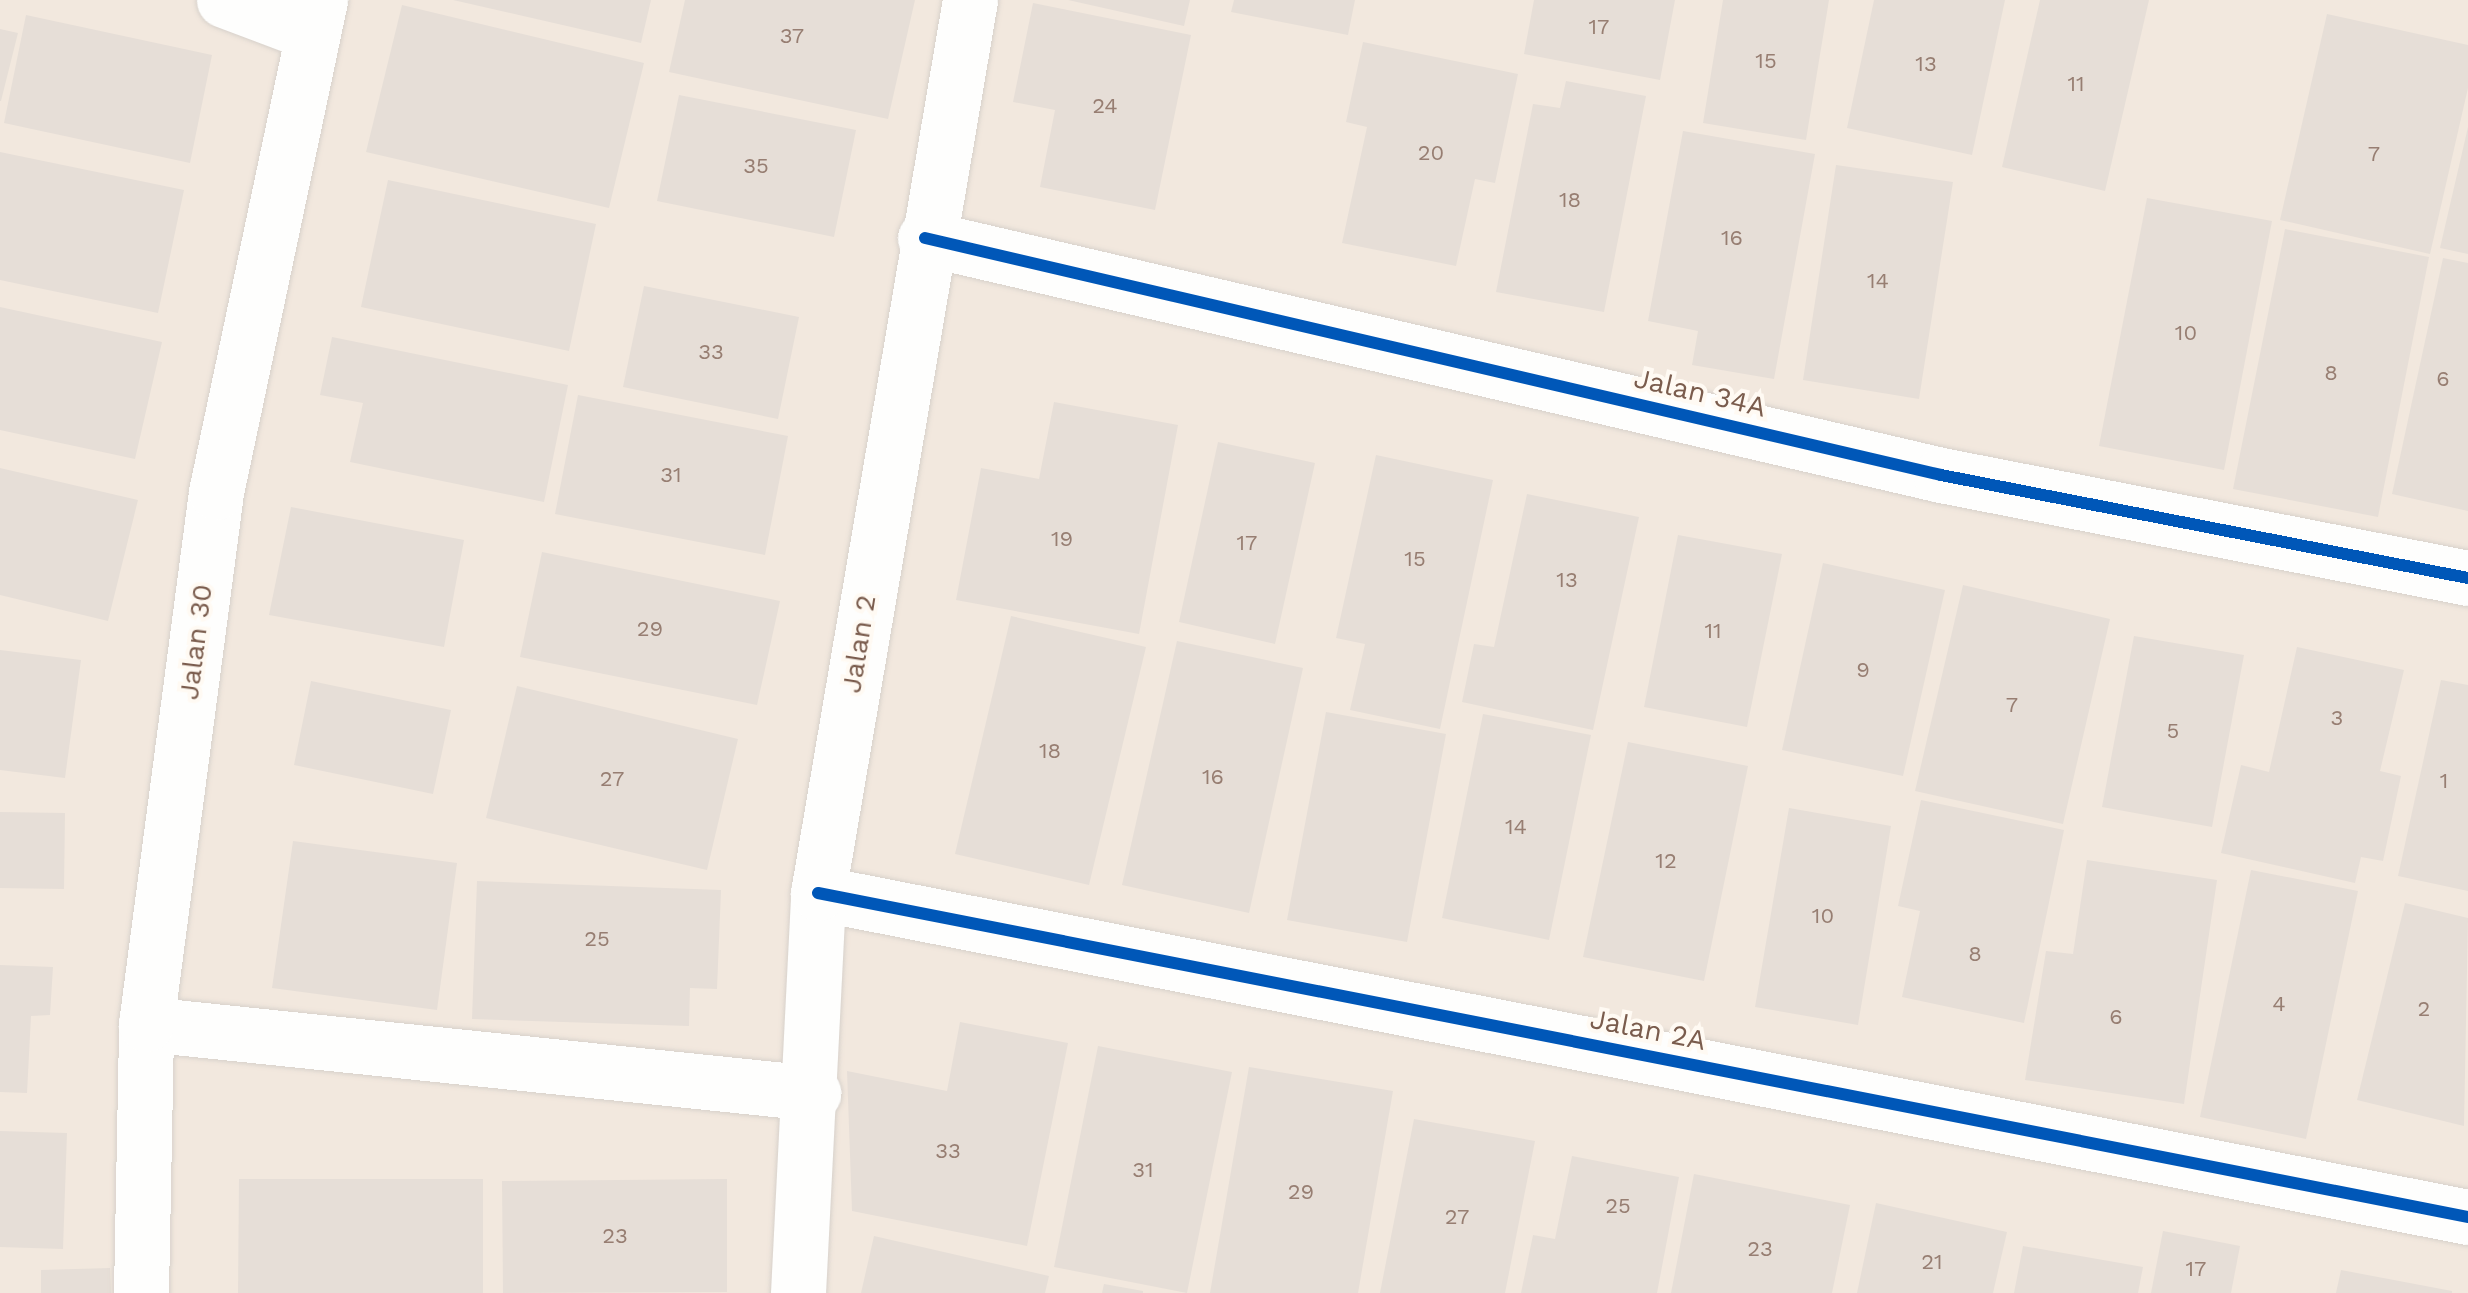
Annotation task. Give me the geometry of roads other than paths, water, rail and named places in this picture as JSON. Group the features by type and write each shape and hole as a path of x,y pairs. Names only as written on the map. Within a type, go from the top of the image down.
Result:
{"street":[{"path":"224,0 316,16"},
{"name":"Jalan 2","path":"798,1293 813,1093 818,893 925,238 970,0"},
{"name":"Jalan 30","path":"141,1293 146,1024 216,492 316,16"},
{"name":"Jalan 34A","path":"925,238 1941,474 2468,578"},
{"name":"Jalan 2A","path":"818,893 2468,1217"},
{"path":"146,1024 813,1093"}]}
